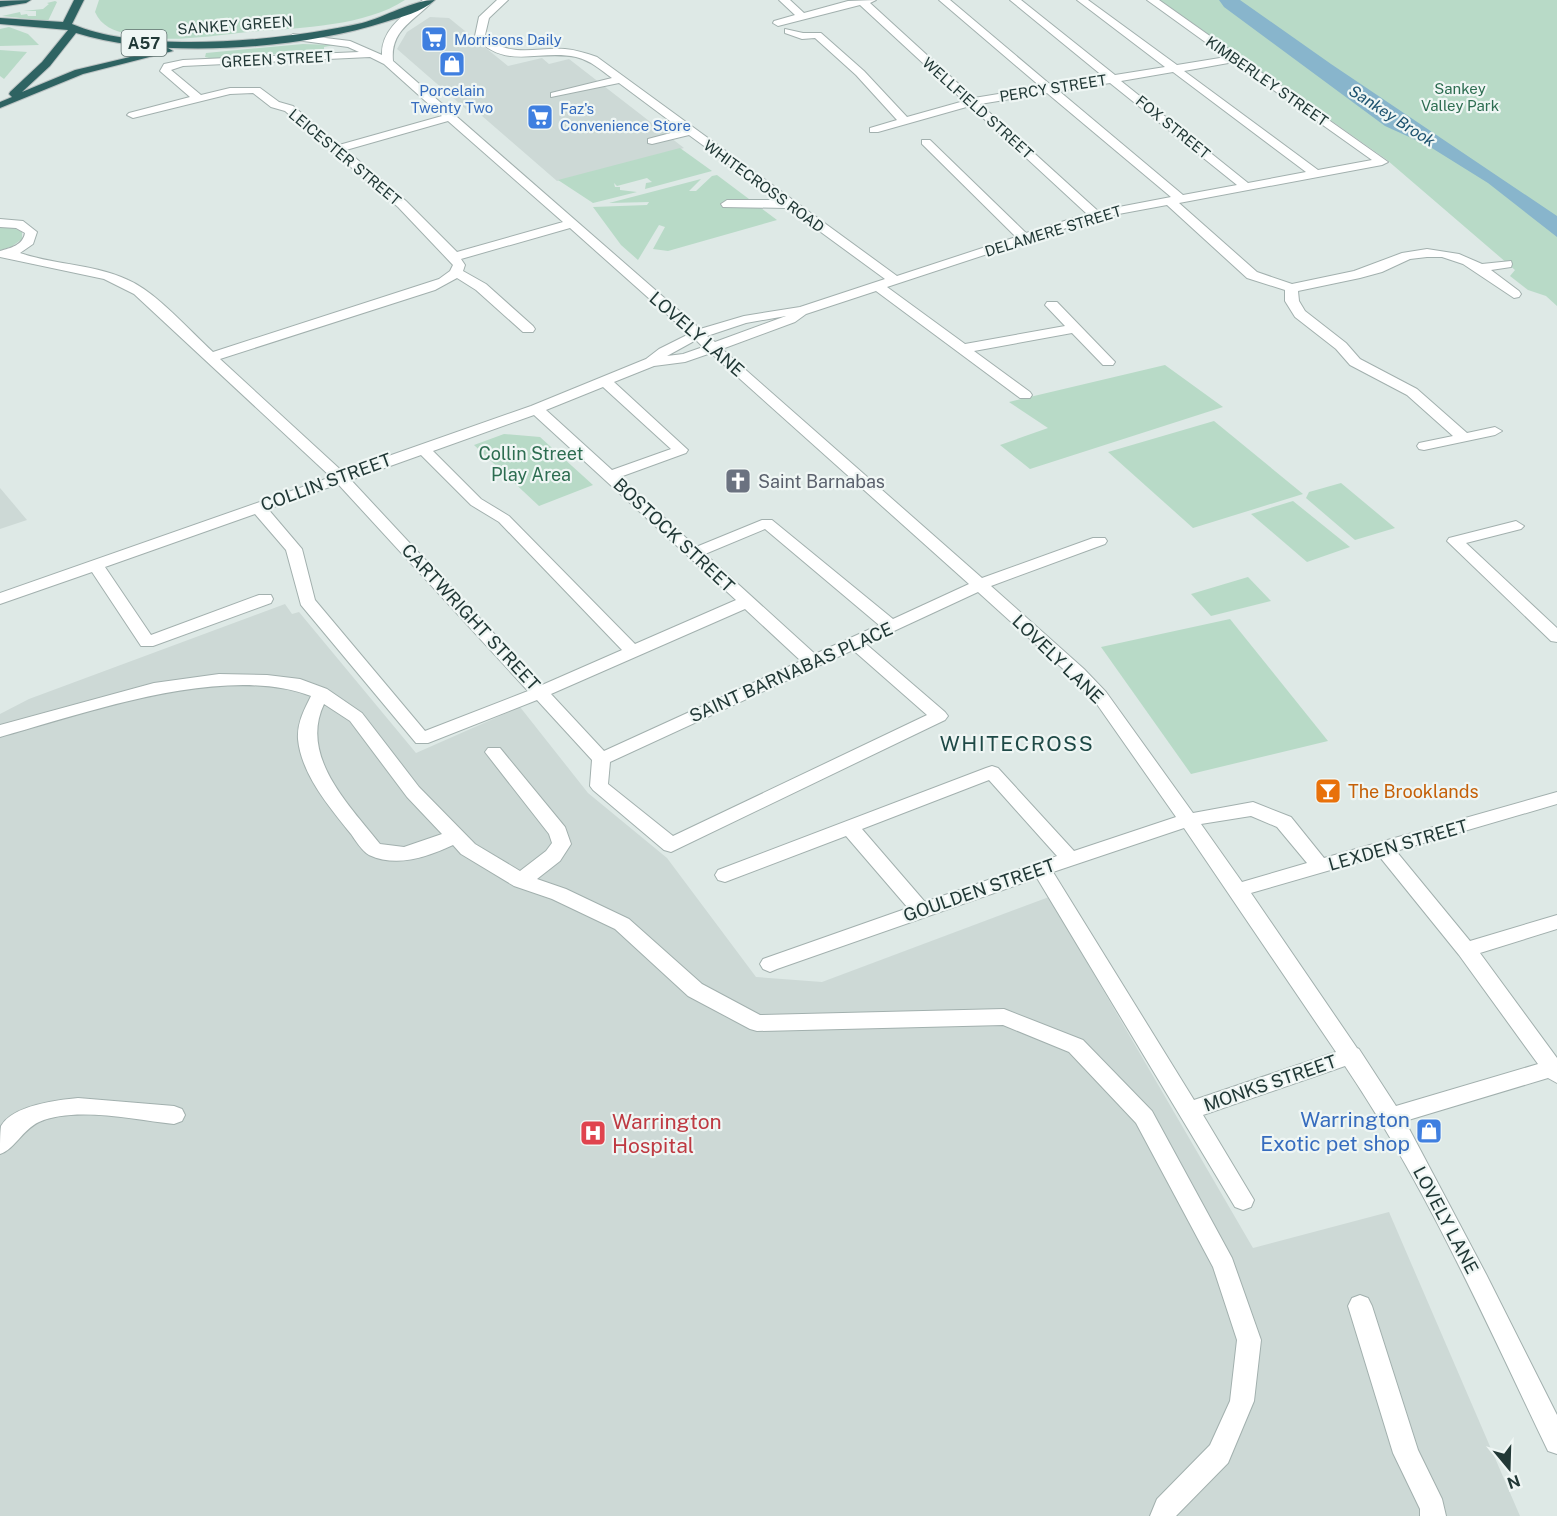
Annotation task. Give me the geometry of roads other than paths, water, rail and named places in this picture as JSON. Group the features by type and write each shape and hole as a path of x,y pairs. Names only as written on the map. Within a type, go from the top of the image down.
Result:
{"highway":[{"path":"0,4 26,0"},
{"name":"A57","path":"1,106 39,72 70,27 79,0"},
{"name":"SANKEY GREEN","path":"0,21 70,27 123,41 158,44 217,43 292,37 366,24 428,1"},
{"name":"A57","path":"1,106 63,78 107,64 217,43"}],"street":[{"name":"WHITECROSS ROAD","path":"503,0 484,17 480,36 494,48 520,52 556,50 577,52 593,58 896,281"},
{"path":"784,0 801,16"},
{"path":"778,22 865,0"},
{"name":"WELLFIELD STREET","path":"865,0 971,102 1095,215"},
{"path":"944,0 1050,89 1174,200 1252,275 1291,288 1364,273 1411,255 1446,254 1464,258 1483,267 1514,294"},
{"name":"FOX STREET","path":"1015,0 1246,187"},
{"path":"1082,0 1316,174"},
{"name":"KIMBERLEY STREET","path":"1152,0 1382,162"},
{"path":"383,56 390,35 404,20 428,1"},
{"path":"789,31 802,36 818,35 860,73 904,121"},
{"name":"LOVELY LANE","path":"292,37 337,41 359,46 383,56 981,586 1078,673 1100,696 1238,890 1352,1055 1391,1116 1474,1273 1557,1441"},
{"name":"GREEN STREET","path":"199,99 165,71 168,66 183,63 383,56"},
{"name":"PERCY STREET","path":"874,130 971,102 1235,59"},
{"path":"555,95 621,79"},
{"name":"LEICESTER STREET","path":"133,115 230,91 256,90 275,105 289,108 338,148 402,204 454,257"},
{"path":"338,148 450,117"},
{"path":"652,141 690,131"},
{"path":"926,142 1025,238"},
{"name":"DELAMERE STREET","path":"698,334 781,311 801,311 1095,215 1382,162"},
{"path":"727,204 790,204"},
{"path":"0,223 19,224 32,232 32,237 27,243 4,254"},
{"path":"210,357 430,287 457,273 459,265 454,257 571,224"},
{"path":"4,254 29,262 106,276 126,283 139,291 340,477"},
{"path":"1483,267 1506,264"},
{"path":"457,273 481,287 528,329"},
{"path":"879,286 1025,395"},
{"path":"1291,288 1292,301 1300,314 1341,346 1355,362 1412,392 1464,438"},
{"path":"1052,305 1108,362"},
{"name":"DELAMERE STREET","path":"712,347 790,320 801,311"},
{"path":"963,349 1075,328"},
{"name":"COLLIN STREET","path":"0,599 536,409 651,362 662,352 698,334"},
{"name":"COLLIN STREET","path":"651,362 676,361 712,347"},
{"path":"605,381 681,450 610,476"},
{"name":"BOSTOCK STREET","path":"536,409 813,662"},
{"path":"1424,446 1495,431"},
{"path":"422,448 476,502 504,519 632,651"},
{"name":"CARTWRIGHT STREET","path":"340,477 601,759"},
{"path":"258,507 294,549 307,601 422,739 541,692 746,602"},
{"path":"694,553 767,523 891,626"},
{"path":"1516,526 1455,541 1557,637"},
{"name":"SAINT BARNABAS PLACE","path":"601,759 998,577 1099,541"},
{"path":"95,565 147,642 264,599"},
{"path":"601,759 599,786 671,844 939,717 855,643"},
{"path":"0,731 154,689 219,680 300,685 321,693 356,717 413,792 468,849 521,880 559,894 622,924 694,990 757,1023 1004,1017 1076,1046 1144,1117 1224,1265 1249,1340 1242,1401 1220,1454 1166,1508 1163,1516"},
{"path":"321,693 308,724 310,755 318,774 373,849 382,854 397,856 425,849 455,836"},
{"path":"494,752 558,832 562,844 553,856 521,880"},
{"path":"725,875 992,772 1070,859"},
{"name":"LEXDEN STREET","path":"1238,890 1557,798"},
{"name":"GOULDEN STREET","path":"770,964 921,910 1189,820 1253,809 1284,822 1321,867"},
{"path":"849,827 921,910"},
{"path":"1384,849 1466,950 1556,1070 1391,1116"},
{"path":"1041,869 1243,1200"},
{"path":"1466,950 1557,922"},
{"name":"MONKS STREET","path":"1188,1111 1352,1055"},
{"path":"0,1145 4,1137 20,1122 46,1110 65,1106 174,1115"},
{"path":"1360,1306 1406,1453 1433,1508 1433,1516"}],"water":[{"name":"Sankey Brook","path":"1219,0 1240,0 1557,216 1557,237 1488,183 1427,145 1385,126 1224,7"}],"place":[{"name":"Morrisons Daily","path":"434,39"},
{"name":"Porcelain Twenty Two","path":"452,64"},
{"name":"Faz's Convenience Store","path":"540,117"},
{"name":"Saint Barnabas","path":"738,481"},
{"name":"The Brooklands","path":"1328,791"},
{"name":"Warrington Exotic pet shop","path":"1429,1131"},
{"name":"Warrington Hospital","path":"593,1133"}],"district":[{"name":"WHITECROSS","path":"1017,743"}],"park label":[{"name":"Sankey Valley Park","path":"1460,96"},
{"name":"Collin Street Play Area","path":"531,463"}]}
